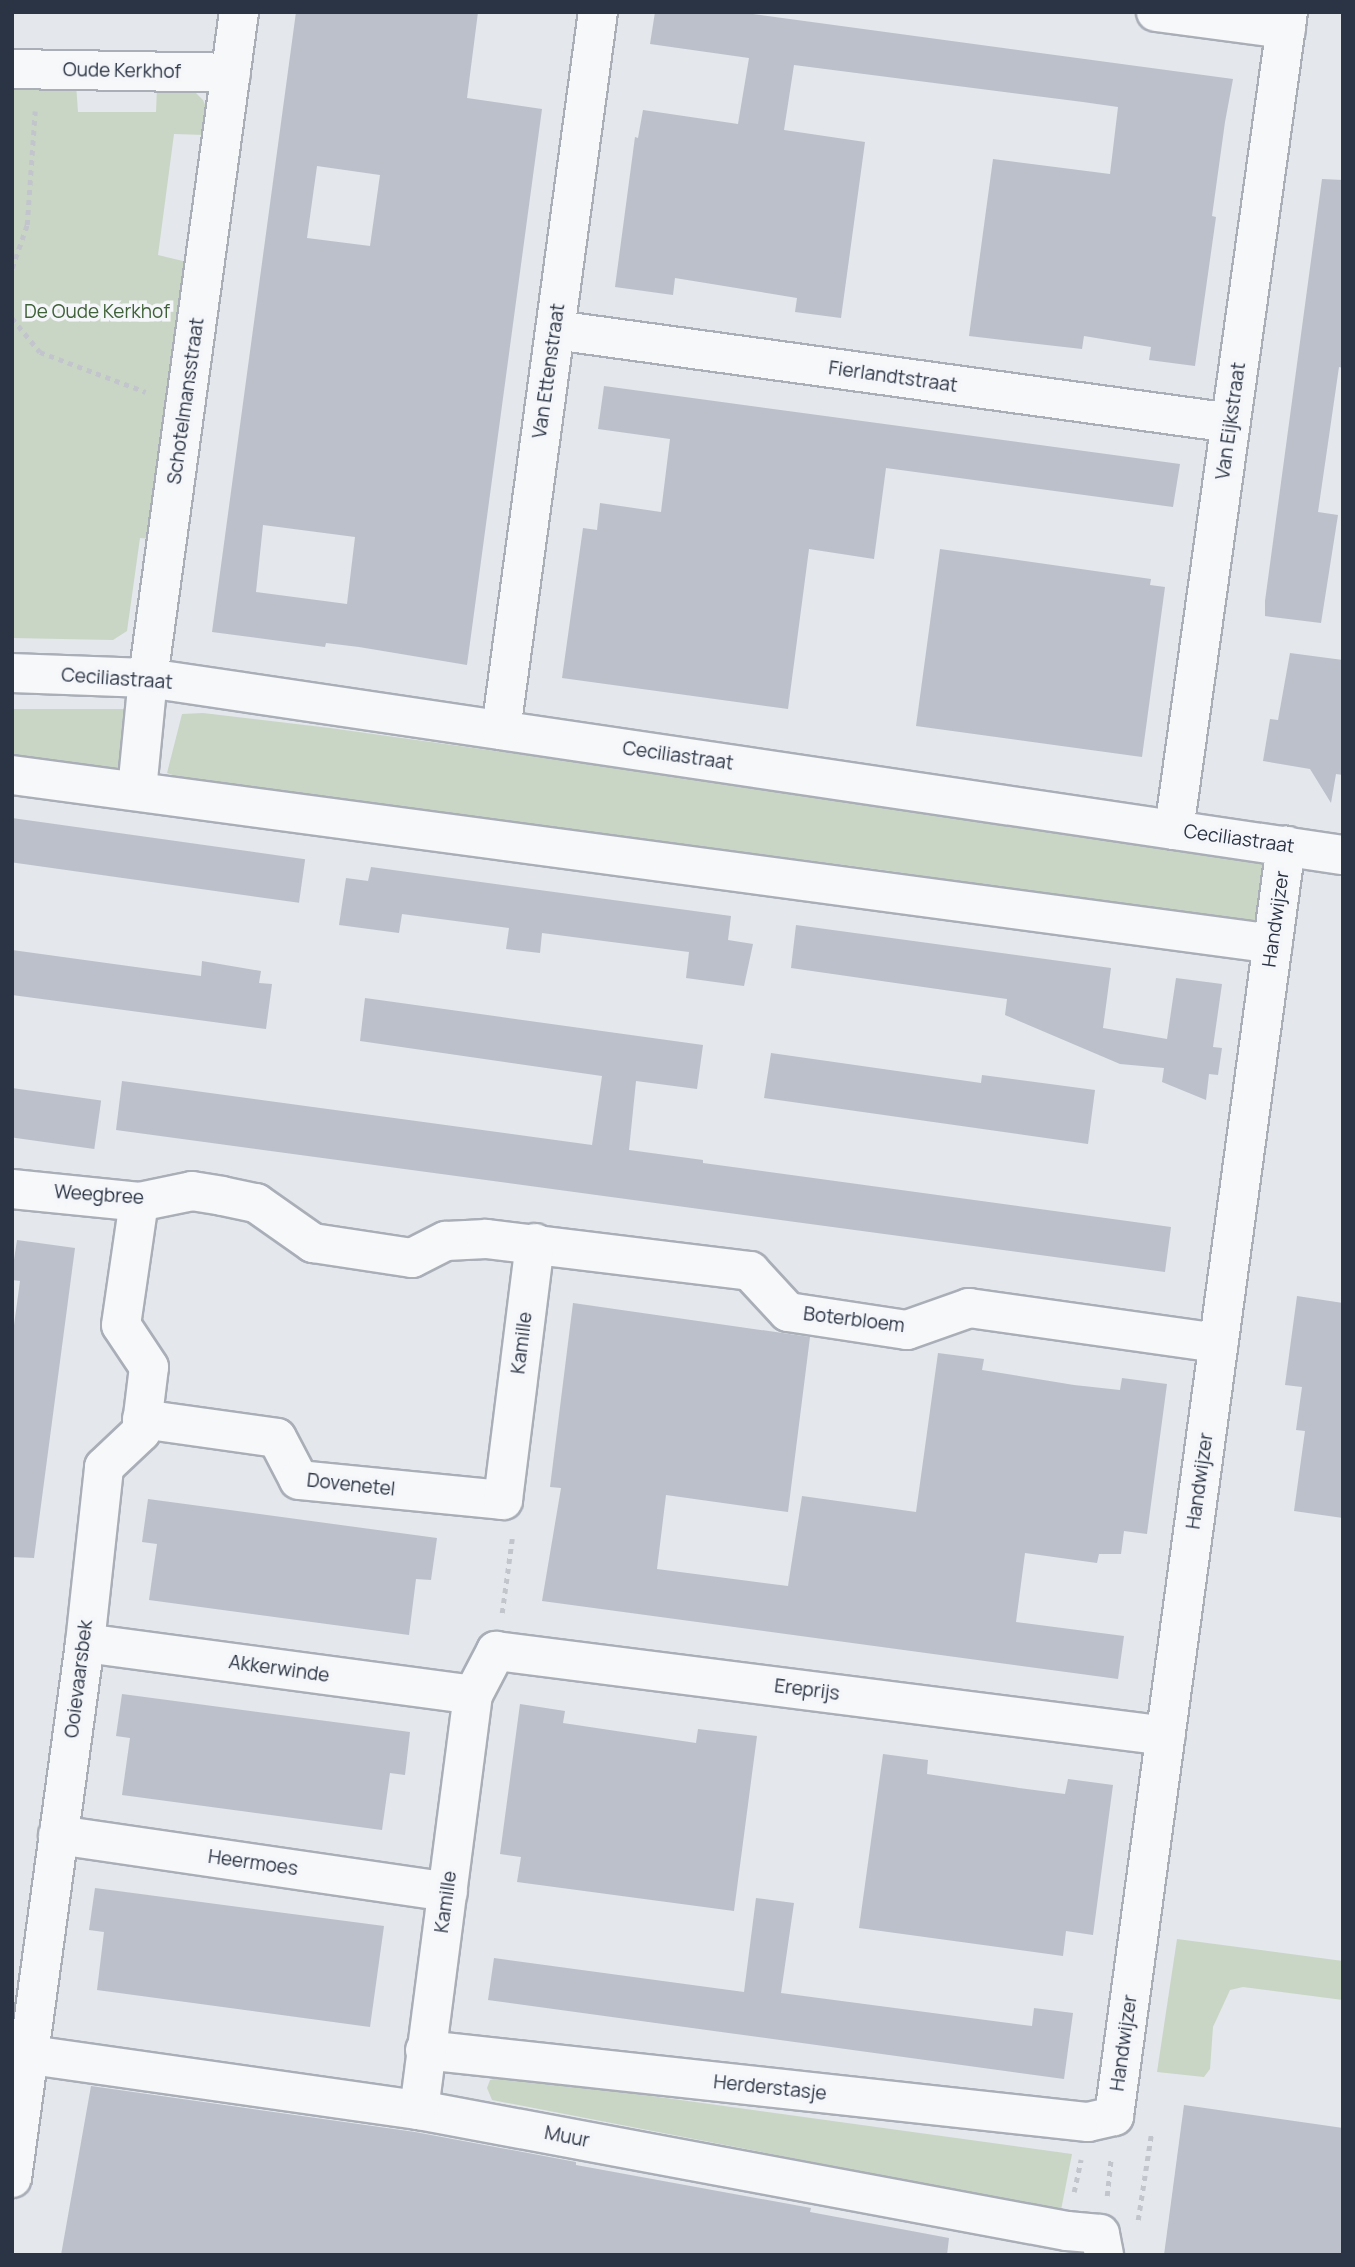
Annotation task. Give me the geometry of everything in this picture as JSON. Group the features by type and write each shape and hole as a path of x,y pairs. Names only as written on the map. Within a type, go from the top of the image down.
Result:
{"street":[{"name":"Schotelmansstraat","path":"137,790 148,678 239,12"},
{"name":"Van Ettenstraat","path":"501,730 598,12"},
{"path":"1156,12 1287,21"},
{"name":"Van Eijkstraat","path":"1174,830 1287,21"},
{"name":"Oude Kerkhof","path":"25,69 231,73"},
{"name":"Fierlandtstraat","path":"555,330 1231,423"},
{"name":"Ceciliastraat","path":"12,673 148,678 1343,855"},
{"path":"12,775 1273,944"},
{"name":"Handwijzer","path":"1101,2119 1166,1737 1286,846"},
{"name":"Weegbree","path":"12,1189 139,1202 192,1191 222,1196 256,1203 313,1243 412,1258 446,1241 486,1239 585,1251"},
{"name":"Ooievaarsbek","path":"12,2178 31,2055 85,1643 104,1467 141,1432 149,1367 121,1325 139,1202"},
{"name":"Kamille","path":"503,1500 535,1243"},
{"name":"Boterbloem","path":"585,1251 750,1271 788,1312 907,1330 970,1308 1219,1343"},
{"name":"Dovenetel","path":"142,1419 277,1438 299,1480 503,1500"},
{"name":"Akkerwinde","path":"85,1643 473,1695"},
{"path":"473,1695 496,1651"},
{"name":"Ereprijs","path":"496,1651 1166,1737"},
{"name":"Kamille","path":"419,2109 473,1695"},
{"name":"Heermoes","path":"58,1835 448,1892"},
{"name":"Herderstasje","path":"425,2050 1101,2119"},
{"name":"Muur","path":"31,2055 419,2109 1090,2240"}],"path":[{"path":"12,268 27,225 25,69"},
{"path":"12,318 40,352 136,389 186,402"},
{"path":"496,1651 513,1540 503,1500"},
{"path":"1090,2240 1110,2181 1101,2119"},
{"path":"1090,2240 1101,2119"},
{"path":"1137,2226 1153,2121"}],"green space":[{"name":"De Oude Kerkhof","path":"12,80 76,84 78,112 156,112 157,87 189,86 203,100 207,109 205,135 174,134 158,255 187,262 152,539 140,538 127,631 113,640 12,638"},
{"path":"12,709 130,709 120,772 12,759"},
{"path":"203,713 330,728 1290,861 1273,926 890,871 184,779 167,773 182,714"},
{"path":"1177,1939 1343,1961 1343,2000 1243,1987 1230,1990 1213,2027 1210,2069 1204,2077 1157,2072"},
{"path":"507,2076 1072,2154 1061,2210 492,2100 487,2088 490,2080"}],"building":[{"path":"296,12 478,12 467,98 542,109 467,665 359,647 326,643 325,647 212,632","holes":["317,166 380,175 370,246 307,238","263,525 355,537 347,604 256,592"]},
{"path":"655,12 738,12 1233,79 1212,216 1216,217 1195,366 1149,360 1151,347 1084,336 1082,349 969,336 993,159 1110,174 1118,107 1083,102 794,65 784,130 865,142 841,318 795,312 797,298 675,278 673,295 615,287 635,137 638,138 643,110 738,124 749,58 650,44"},
{"path":"1322,179 1343,180 1343,368 1339,367 1318,512 1338,515 1321,623 1265,616 1265,601"},
{"path":"604,386 1180,464 1173,507 886,468 874,559 809,549 788,709 562,678 583,528 597,530 600,503 661,512 670,439 598,429"},
{"path":"940,549 1151,579 1150,585 1165,587 1142,757 916,726"},
{"path":"1290,653 1343,660 1343,775 1336,774 1331,803 1310,769 1263,761 1270,719 1278,720"},
{"path":"12,818 305,859 299,903 12,862"},
{"path":"371,867 731,916 728,940 753,944 744,986 686,978 689,952 542,933 540,953 506,949 509,928 402,914 399,933 339,925 346,878 368,881"},
{"path":"796,925 1111,968 1103,1028 1167,1039 1176,978 1222,984 1213,1047 1222,1048 1218,1075 1209,1074 1206,1100 1162,1082 1164,1068 1120,1064 1005,1015 1007,999 791,968"},
{"path":"12,950 201,976 202,961 261,971 259,983 272,984 266,1029 12,995"},
{"path":"365,998 703,1045 697,1089 636,1081 629,1150 703,1160 703,1163 1171,1227 1165,1272 116,1130 122,1081 592,1145 602,1076 360,1041"},
{"path":"771,1053 981,1083 982,1075 1095,1090 1088,1144 764,1098"},
{"path":"12,1088 101,1101 94,1149 12,1137"},
{"path":"17,1240 75,1248 34,1558 12,1557 12,1340 20,1281 12,1280 12,1273"},
{"path":"1297,1296 1343,1303 1343,1518 1294,1511 1305,1431 1296,1430 1302,1387 1285,1385"},
{"path":"573,1303 810,1337 788,1512 666,1495 657,1569 788,1586 802,1496 916,1512 938,1353 984,1359 982,1370 1074,1385 1120,1390 1122,1378 1167,1384 1147,1534 1124,1531 1121,1554 1099,1554 1097,1563 1025,1553 1016,1622 1124,1636 1118,1679 542,1601 561,1488 550,1487"},
{"path":"148,1499 437,1538 431,1580 416,1579 409,1635 149,1600 157,1544 142,1542"},
{"path":"122,1694 410,1732 405,1775 390,1773 382,1830 122,1795 130,1738 116,1736"},
{"path":"520,1704 565,1711 563,1723 696,1743 698,1729 757,1736 734,1911 517,1882 521,1857 500,1854"},
{"path":"883,1754 928,1760 927,1774 1019,1788 1065,1794 1068,1779 1113,1785 1093,1935 1066,1931 1063,1956 859,1928"},
{"path":"95,1888 384,1926 370,2027 97,1990 104,1932 89,1930"},
{"path":"756,1898 794,1903 781,1993 1032,2026 1034,2008 1073,2013 1064,2079 488,2000 494,1958 744,1992"},
{"path":"91,2086 415,2132 811,2208 810,2212 949,2238 947,2255 61,2255"},
{"path":"1184,2105 1343,2128 1343,2255 1164,2255"}]}
